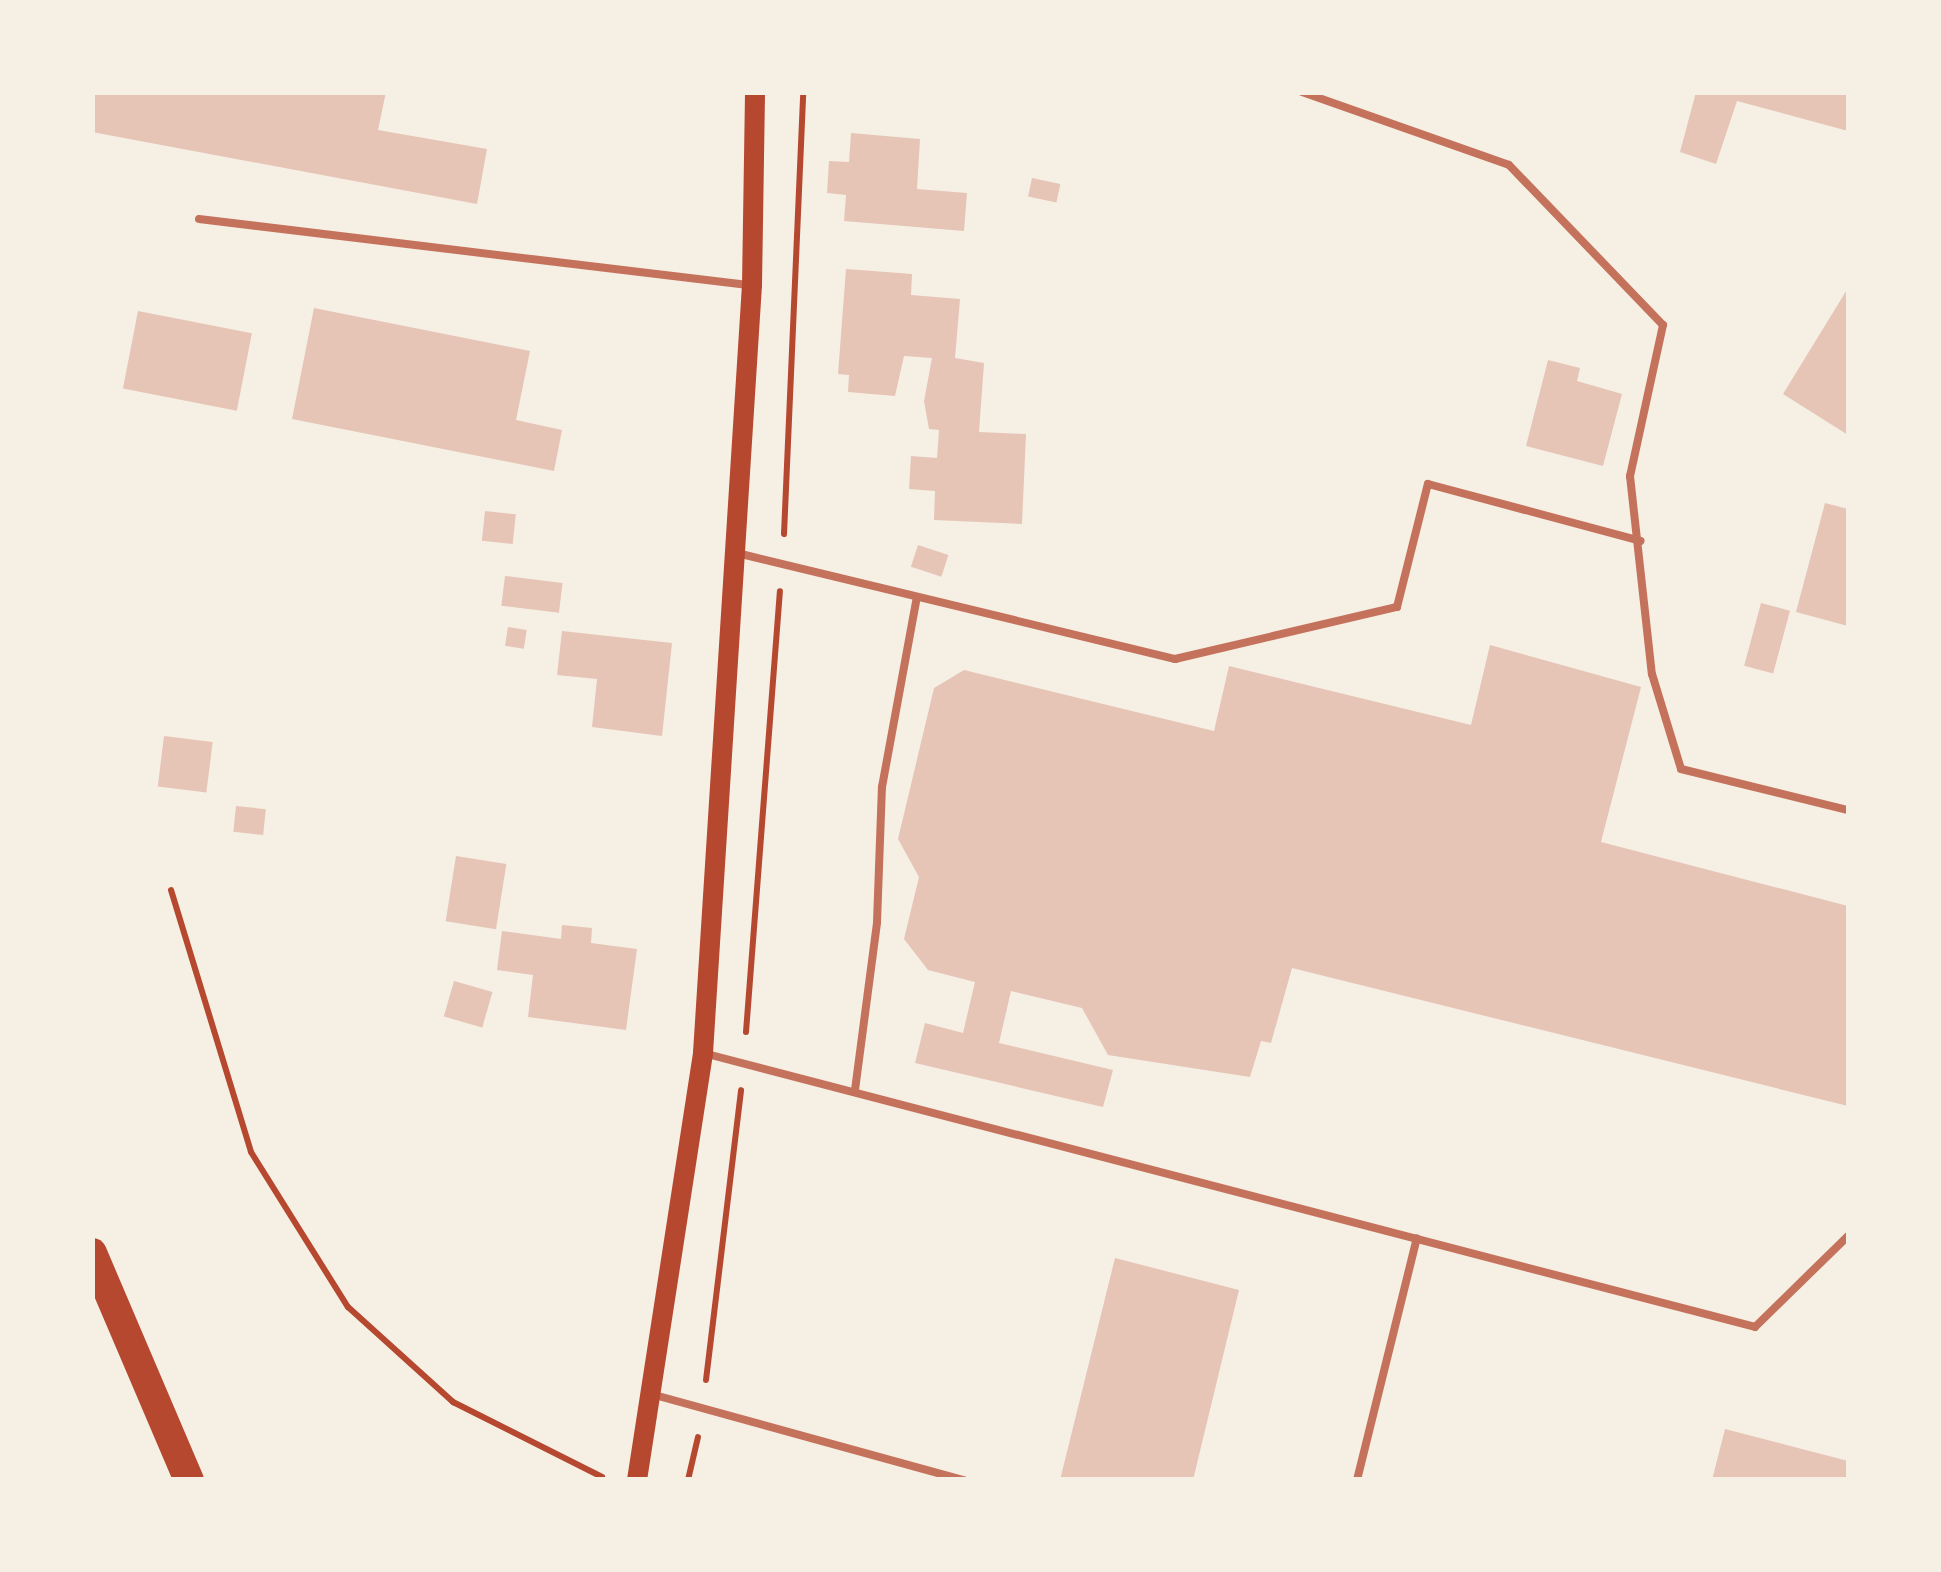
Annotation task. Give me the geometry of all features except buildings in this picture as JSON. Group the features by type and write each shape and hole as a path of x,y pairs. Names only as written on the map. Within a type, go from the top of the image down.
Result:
{"highway":[{"path":"92,1252 189,1480"}],"main road":[{"path":"637,1480 702,1053 752,286 755,92"}],"lane":[{"path":"1302,92 1509,165 1663,324 1630,476 1652,674 1681,768 1848,810"},
{"path":"198,218 752,286"},
{"path":"735,553 1175,659 1397,607 1428,484 1640,540"},
{"path":"855,1090 877,922 882,787 917,597"},
{"path":"702,1053 1755,1327 1848,1236"},
{"path":"1357,1480 1417,1238"},
{"path":"651,1394 964,1480"}],"path":[{"path":"171,890 250,1152 348,1307 453,1402 608,1480"}]}
